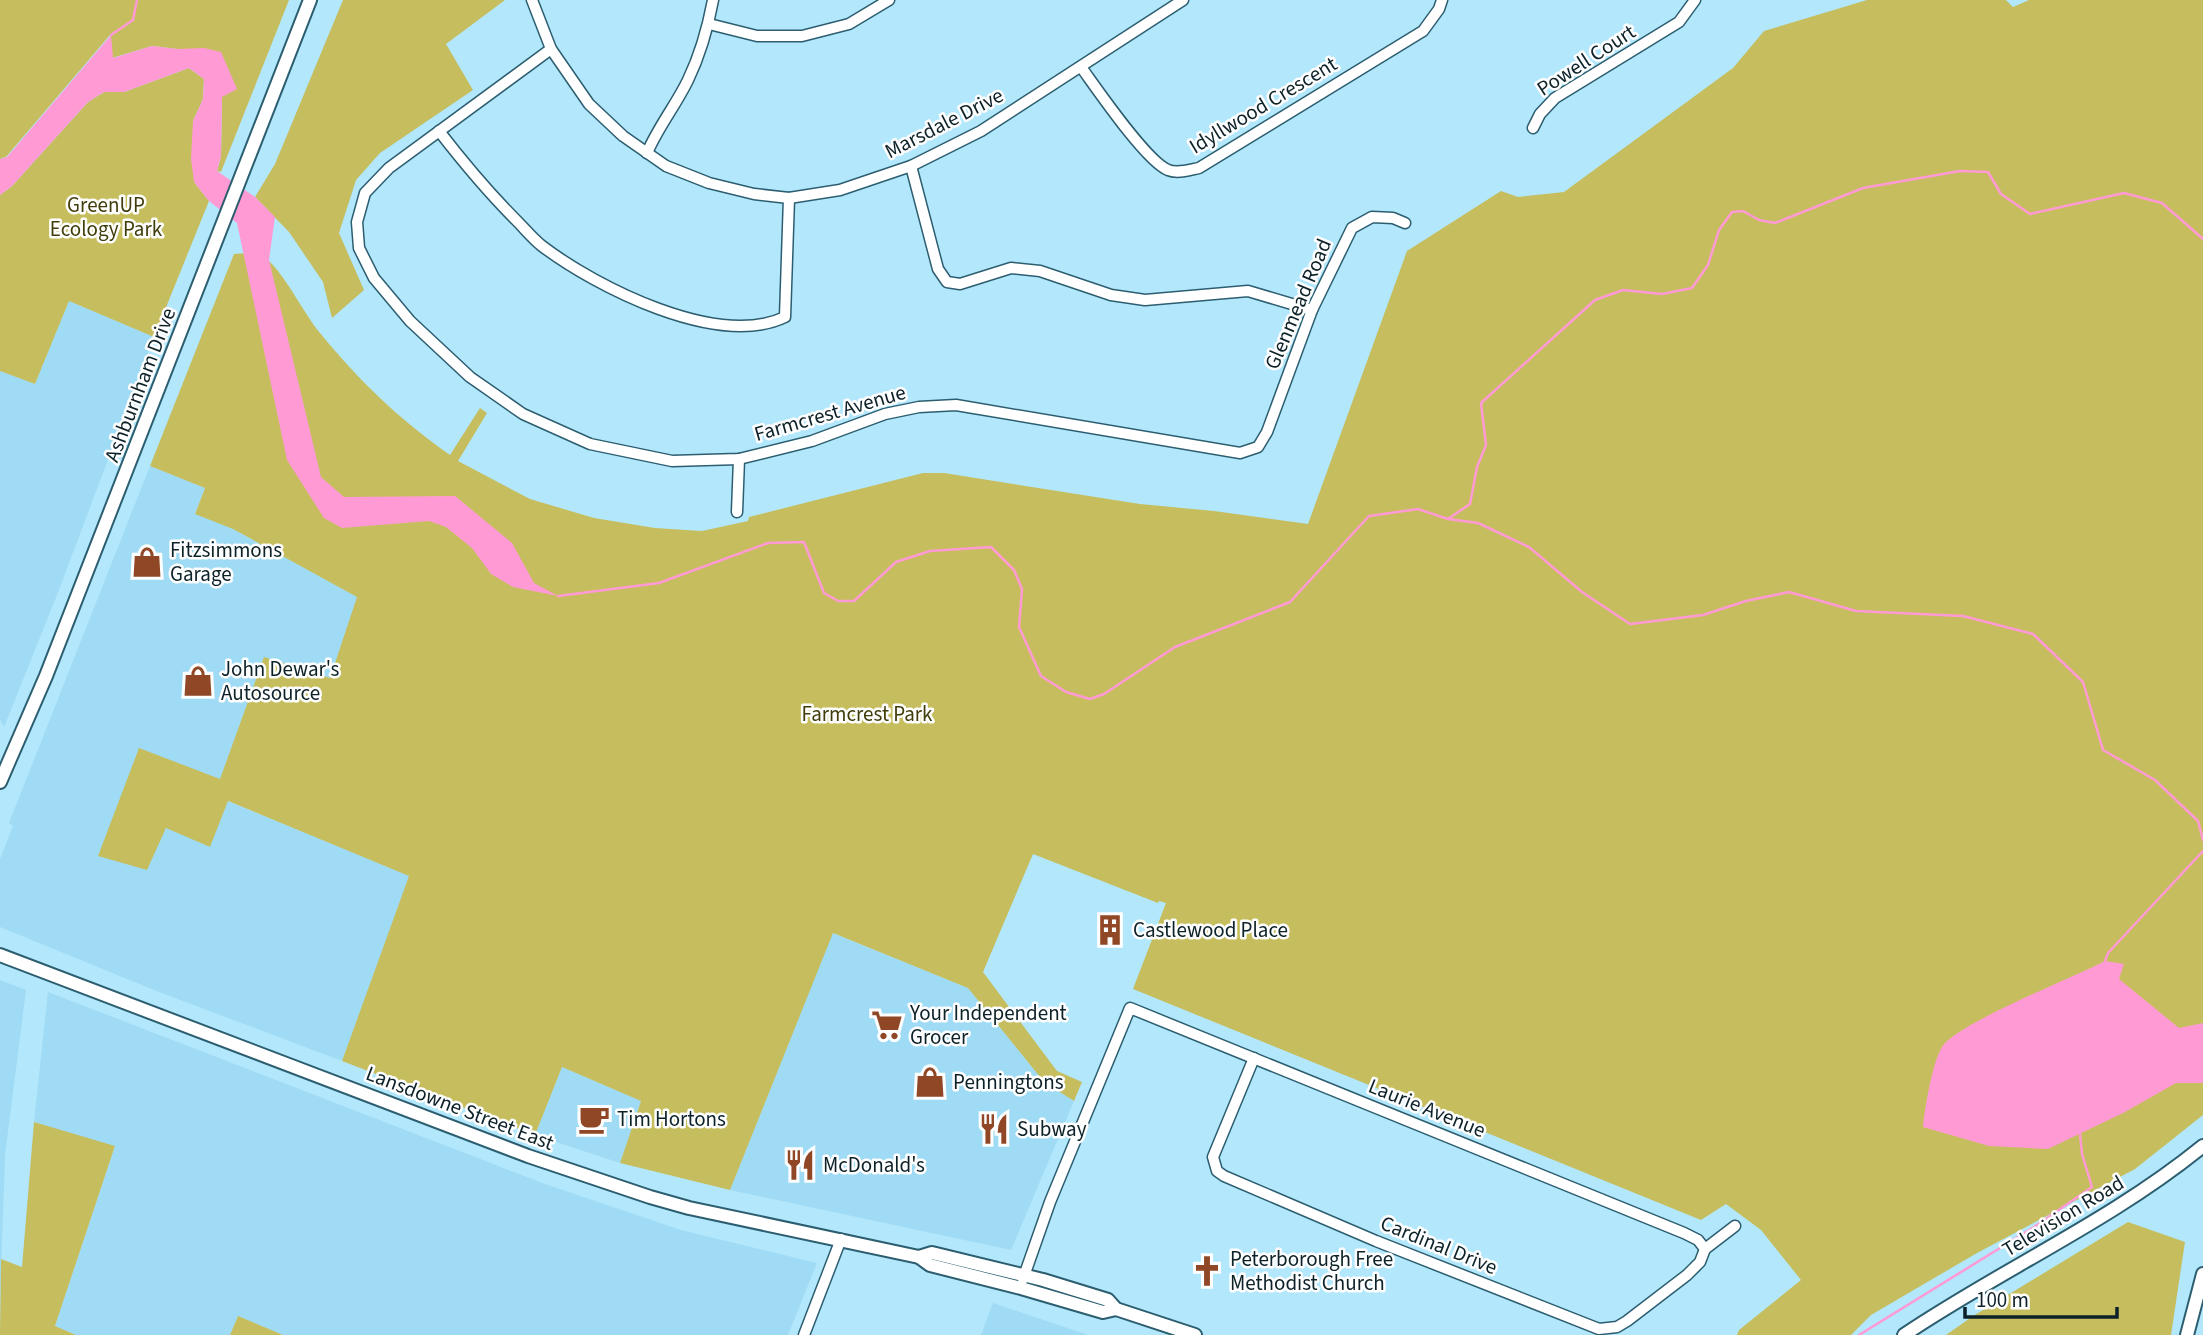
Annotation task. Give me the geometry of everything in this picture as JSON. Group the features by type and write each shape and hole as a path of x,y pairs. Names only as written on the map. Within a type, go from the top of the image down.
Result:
{"main road":[{"name":"Ashburnham Drive","path":"0,782 47,676 310,0"},
{"name":"Lansdowne Street East","path":"0,955 572,1171 689,1208 919,1257 930,1265 1022,1281 1103,1312 1116,1309 1195,1335"},
{"name":"Television Road","path":"1904,1335 2099,1219 2171,1172 2203,1146"},
{"path":"2187,1335 2203,1274"}],"street":[{"name":"Marsdale Drive","path":"532,0 551,49 589,104 623,136 666,166 709,183 754,194 789,198 840,190 911,166 981,131 1183,0"},
{"path":"647,153 688,80 709,24 713,0"},
{"path":"709,24 757,36 802,36 849,24 889,0"},
{"name":"Idyllwood Crescent","path":"1081,67 1152,160 1169,171 1184,172 1199,168 1423,31 1440,9 1442,0"},
{"name":"Powell Court","path":"1533,128 1540,114 1555,98 1679,22 1695,0"},
{"name":"Farmcrest Avenue","path":"551,49 389,168 365,193 357,222 359,248 374,278 410,321 470,377 523,414 590,444 672,461 739,459 812,441 885,414 919,407 956,405 1240,453 1258,447"},
{"path":"439,131 482,187 541,246 612,291 668,313 724,326 770,324 785,317 789,198"},
{"path":"911,166 938,269 947,282 960,284 1011,268 1040,271 1111,295 1145,300 1248,291 1312,310"},
{"name":"Glenmead Road","path":"1258,447 1267,432 1312,310 1352,228 1372,217 1393,218 1405,223"},
{"path":"737,512 739,459"},
{"name":"Laurie Avenue","path":"1022,1281 1050,1202 1130,1008 1684,1233 1698,1240 1705,1249"},
{"name":"Cardinal Drive","path":"1254,1058 1213,1157 1217,1171 1363,1236 1599,1329 1617,1328 1627,1321 1687,1275 1700,1262 1705,1249 1735,1226"},
{"path":"804,1335 841,1239"}],"shaded area":[{"path":"111,35 113,58 152,46 204,48 221,52 237,89 222,97 221,156 217,171 255,197 275,217 269,260 321,477 344,497 455,496 512,543 534,583 558,596 513,587 491,574 472,548 446,527 429,521 342,528 324,518 287,460 237,223 209,201 194,182 191,159 193,121 203,99 204,79 189,68 124,92 104,92 88,102 12,186 0,195 0,159 7,157"},
{"path":"69,301 154,337 4,727 0,720 0,371 35,384"},
{"path":"150,466 205,488 195,513 231,528 358,597 330,678 264,658 220,780 166,828 227,801 410,876 342,1061 154,990 0,927 0,859 13,826 9,823"},
{"path":"832,933 968,988 1044,1082 1074,1101 1011,1250 730,1190"},
{"path":"2105,961 2124,964 2119,979 2179,1028 2203,1023 2203,1083 2176,1083 2123,1113 2048,1149 1989,1146 1923,1127 1935,1064 1942,1047 1952,1037 1992,1014"},
{"path":"0,980 26,990 5,1155 0,1300"},
{"path":"48,992 545,1184 681,1230 817,1263 788,1335 283,1335 238,1316 230,1335 76,1335 55,1326 115,1147 34,1122"},
{"path":"562,1067 641,1101 620,1163 535,1135"},
{"path":"993,1303 1088,1335 981,1335"}],"green space":[{"path":"0,0 289,0 221,172 217,171 221,156 222,97 177,49 152,46 112,58 110,35 6,157 0,159"},
{"path":"343,0 505,0 446,44 473,90 380,153 356,180 339,233 364,290 332,318 323,282 289,232 255,197 275,164"},
{"name":"Farmcrest Park","path":"1867,0 2006,0 2013,7 2029,0 2203,0 2203,1115 2135,1169 1977,1253 1871,1315 1851,1335 1737,1335 1739,1330 1801,1280 1761,1230 1726,1204 1701,1220 1133,989 1166,903 1158,903 1033,854 983,972 1057,1071 1082,1082 1074,1101 1044,1082 968,988 833,933 730,1190 620,1163 641,1101 562,1067 535,1135 342,1061 409,876 228,801 210,847 166,828 147,870 98,856 139,748 220,779 264,657 330,678 357,597 233,529 195,514 205,488 150,466 234,254 253,255 270,262 320,333 350,368 396,413 450,455 480,408 487,413 458,461 530,499 594,518 655,528 702,531 923,473 944,473 1140,504 1308,524 1407,251 1501,191 1518,197 1564,192 1733,68 1764,31"},
{"name":"GreenUP Ecology Park","path":"189,68 204,79 203,99 193,121 194,182 209,201 154,337 69,301 35,384 0,371 0,195 12,186 88,102 104,92 124,92"},
{"path":"34,1122 115,1146 55,1326 76,1335 0,1335 1,1259 22,1267"},
{"path":"2128,1222 2185,1242 2171,1335 1946,1335 1973,1316"},
{"path":"238,1316 283,1335 230,1335"}],"waterway":[{"path":"111,35 133,20 137,0"},
{"path":"1448,519 1470,504 1477,467 1486,445 1481,403 1595,300 1623,290 1662,294 1692,288 1708,265 1719,230 1732,212 1743,211 1759,220 1775,223 1863,188 1960,171 1988,172 2001,194 2030,214 2124,193 2162,203 2203,239"},
{"path":"558,596 659,583 768,543 804,542 824,593 838,601 854,601 896,562 930,551 991,547 1014,570 1022,589 1019,627 1041,676 1066,692 1090,699 1104,694 1175,647 1290,602 1369,516 1418,509 1448,519 1478,523 1529,547 1582,592 1630,624 1703,615 1746,601 1789,592 1856,611 1963,616 2033,634 2083,682 2103,750 2155,780 2198,821 2203,840"},
{"path":"2105,961 2108,953 2203,851"},
{"path":"1859,1335 2034,1227 2092,1187 2082,1154 2080,1134"}],"place":[{"name":"Fitzsimmons Garage","path":"147,562"},
{"name":"John Dewar's Autosource","path":"198,681"},
{"name":"Castlewood Place","path":"1110,930"},
{"name":"Your Independent Grocer","path":"887,1025"},
{"name":"Penningtons","path":"930,1082"},
{"name":"Tim Hortons","path":"594,1119"},
{"name":"Subway","path":"994,1129"},
{"name":"McDonald's","path":"800,1165"},
{"name":"Peterborough Free Methodist Church","path":"1207,1271"}]}
